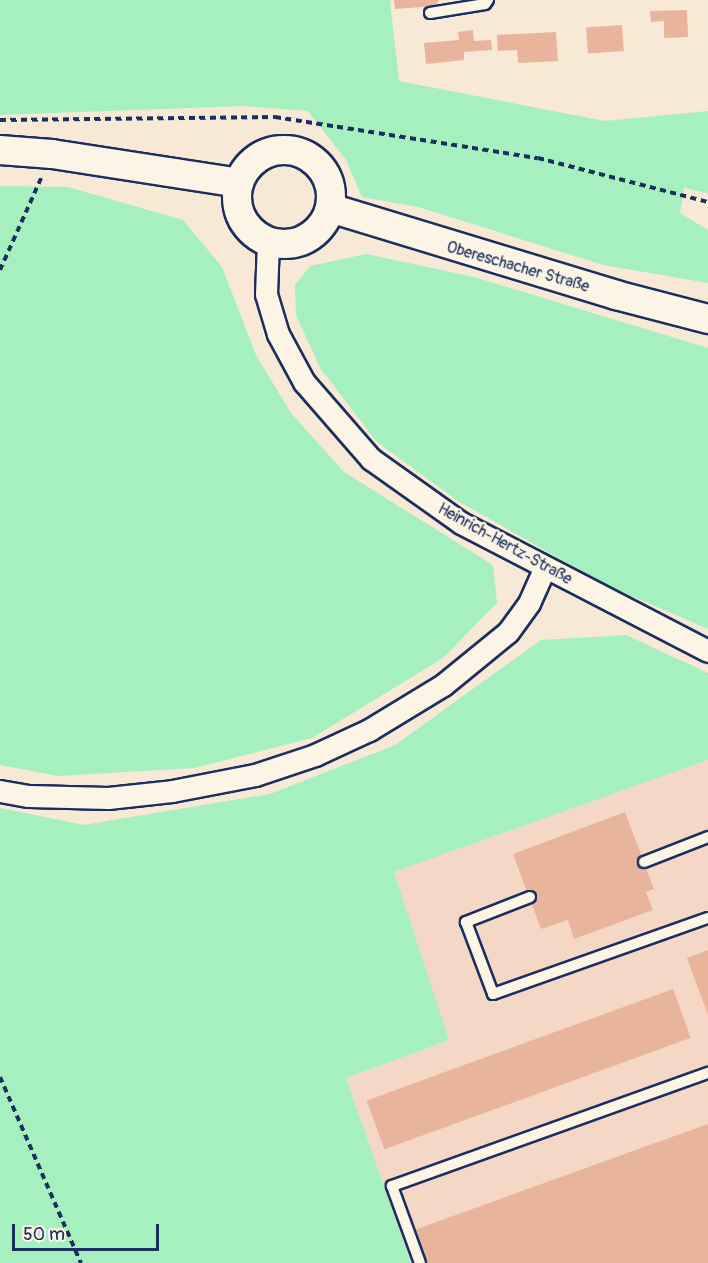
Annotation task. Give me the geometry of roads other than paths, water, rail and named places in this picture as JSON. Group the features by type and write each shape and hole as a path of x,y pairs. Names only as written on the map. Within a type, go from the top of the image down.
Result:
{"main road":[{"path":"0,150 52,154 239,183"},
{"path":"273,151 297,152 308,156 325,173 330,184 330,208 325,221 306,239 287,244 268,242 257,236 242,218 237,195 239,183 252,162 262,155 273,151"},
{"name":"Obereschacher Straße","path":"330,208 616,296 708,319"}],"street":[{"name":"Heinrich-Hertz-Straße","path":"268,242 266,294 278,334 304,382 371,459 461,523 708,651"},
{"path":"0,791 29,796 108,798 255,775 315,755 369,730 443,685 508,632 529,603 545,567"}],"lane":[{"path":"430,14 485,4 488,0"},
{"path":"644,862 708,837"},
{"path":"530,897 466,922 493,994 708,918"},
{"path":"420,1263 392,1186 708,1072"}]}
